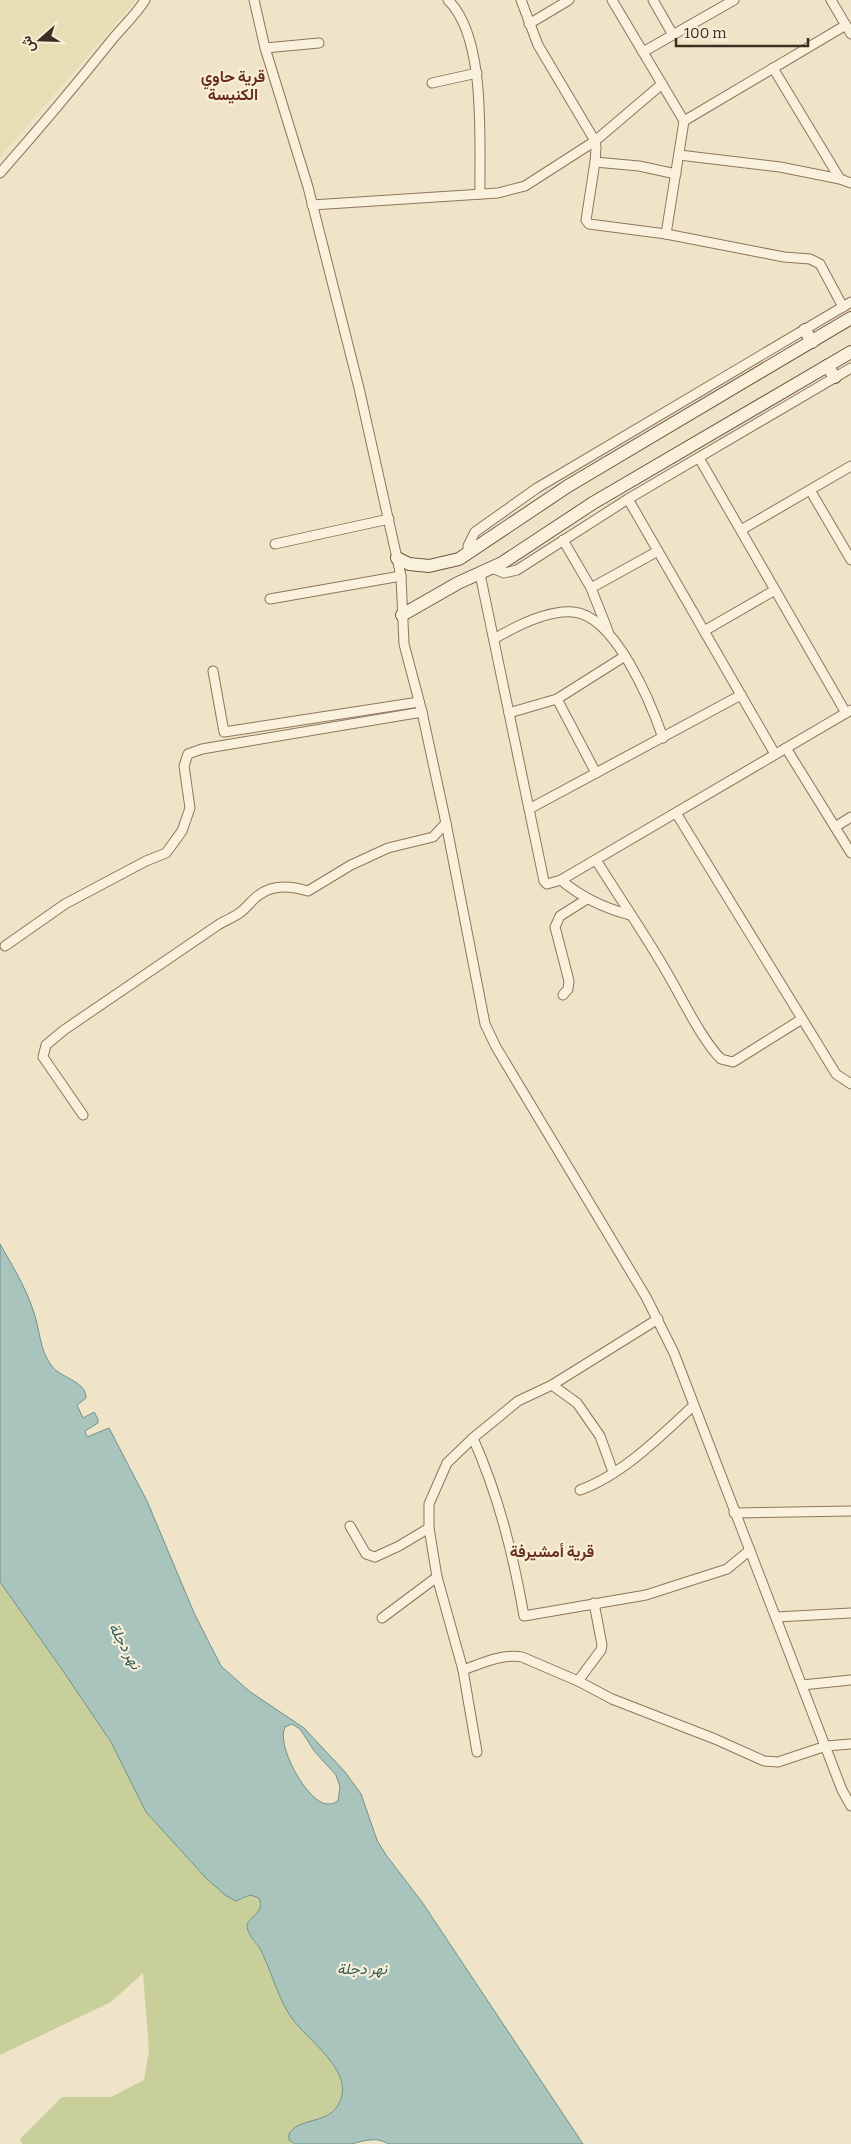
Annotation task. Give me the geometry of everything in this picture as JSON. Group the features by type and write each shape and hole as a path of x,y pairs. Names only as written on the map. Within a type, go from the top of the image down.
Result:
{"main road":[{"path":"397,558 419,566 449,563 468,554 500,530 568,486 851,318"},
{"path":"805,330 812,342"},
{"path":"402,615 458,583 486,571 593,503 851,352"},
{"path":"827,366 835,377"},
{"path":"449,563 458,583"}],"street":[{"path":"0,173 117,34 138,12 145,0"},
{"path":"254,0 265,48 298,150 359,388 389,519 401,576 404,644 422,712 446,823 485,1024 496,1047 646,1296 674,1353 842,1790 851,1806"},
{"path":"448,0 459,15 471,39 477,74 480,194"},
{"path":"468,554 468,546 475,532 492,518 577,463 847,305 820,264 810,259 587,222 595,162 595,141 538,45 521,0"},
{"path":"529,24 569,0"},
{"path":"612,0 684,121 666,234"},
{"path":"653,0 673,35"},
{"path":"643,52 734,0"},
{"path":"831,0 851,34"},
{"path":"684,121 846,25"},
{"path":"265,48 319,43"},
{"path":"773,68 840,178"},
{"path":"432,83 477,74"},
{"path":"312,205 498,193 525,186 595,141 662,84"},
{"path":"679,155 780,167 840,178 851,184"},
{"path":"595,162 639,166 676,174"},
{"path":"699,458 848,711 596,860 561,880 547,884 544,881 494,639 486,571 513,572 628,499 851,368"},
{"path":"740,530 851,466"},
{"path":"810,490 851,560"},
{"path":"628,499 775,754"},
{"path":"275,544 389,519"},
{"path":"563,540 591,588 608,631 625,656 650,704 663,738"},
{"path":"591,588 658,551"},
{"path":"270,599 401,576"},
{"path":"704,631 775,590"},
{"path":"494,639 513,628 556,613 574,612 589,618 608,631"},
{"path":"509,713 557,699 625,656"},
{"path":"212,671 224,732 419,702"},
{"path":"529,810 741,695"},
{"path":"557,699 596,773"},
{"path":"5,946 65,904 146,861 166,853 182,831 190,808 184,766 188,754 202,749 422,712"},
{"path":"786,748 851,854"},
{"path":"676,813 836,1074 851,1084"},
{"path":"835,827 851,817"},
{"path":"83,1115 43,1057 46,1045 64,1030 218,925 241,912 259,895 281,886 295,887 308,891 352,865 388,848 433,837 446,823"},
{"path":"596,860 630,915 643,931 698,1026 721,1059 733,1062 802,1019"},
{"path":"561,880 574,892 587,899 630,915"},
{"path":"563,996 568,989 569,981 555,927 557,921 565,912 587,899"},
{"path":"476,1752 463,1670 437,1577 429,1528 429,1504 448,1463 474,1438 518,1402 552,1385 658,1319"},
{"path":"552,1385 577,1403 582,1410 600,1436 613,1472"},
{"path":"580,1490 590,1487 639,1456 693,1406"},
{"path":"474,1438 489,1473 510,1542 524,1616 646,1595 727,1569 750,1550"},
{"path":"734,1513 851,1511"},
{"path":"350,1526 366,1554 375,1557 399,1546 429,1528"},
{"path":"382,1618 437,1577"},
{"path":"578,1681 601,1650 602,1644 594,1603"},
{"path":"776,1617 851,1613"},
{"path":"463,1670 517,1656 578,1681 612,1699 764,1761 778,1762 826,1746 851,1744"},
{"path":"802,1685 851,1680"}],"shaded area":[{"path":"0,0 136,0 0,157"}],"green space":[{"path":"0,1582 111,1742 146,1812 205,1877 225,1895 241,1900 250,1895 259,1898 260,1908 248,1924 249,1933 263,1956 289,2014 331,2062 342,2084 342,2095 334,2110 321,2118 291,2130 289,2137 292,2143 295,2144 22,2144 20,2139 62,2097 111,2097 144,2080 149,2051 143,1973 111,2002 0,2055"}],"water":[{"name":"نهر دجلة","path":"0,1244 30,1302 47,1359 60,1373 82,1387 86,1398 77,1405 83,1418 94,1412 98,1419 98,1423 85,1431 87,1437 109,1428 147,1501 195,1615 221,1666 249,1691 304,1728 345,1772 361,1794 377,1840 386,1855 422,1902 583,2144 388,2144 374,2140 351,2144 295,2144 289,2140 289,2134 294,2128 332,2112 338,2105 342,2095 342,2084 331,2062 289,2014 263,1955 249,1932 247,1927 249,1920 260,1908 259,1898 250,1895 236,1901 225,1895 205,1877 146,1812 111,1742 0,1582","holes":["292,1724 300,1729 315,1752 336,1775 340,1787 338,1801 327,1804 316,1799 308,1791 294,1770 288,1757 283,1735 285,1727"]}],"district":[{"name":"قرية حاوي الكنيسة","path":"233,85"},
{"name":"قرية أمشيرفة","path":"552,1551"}]}
